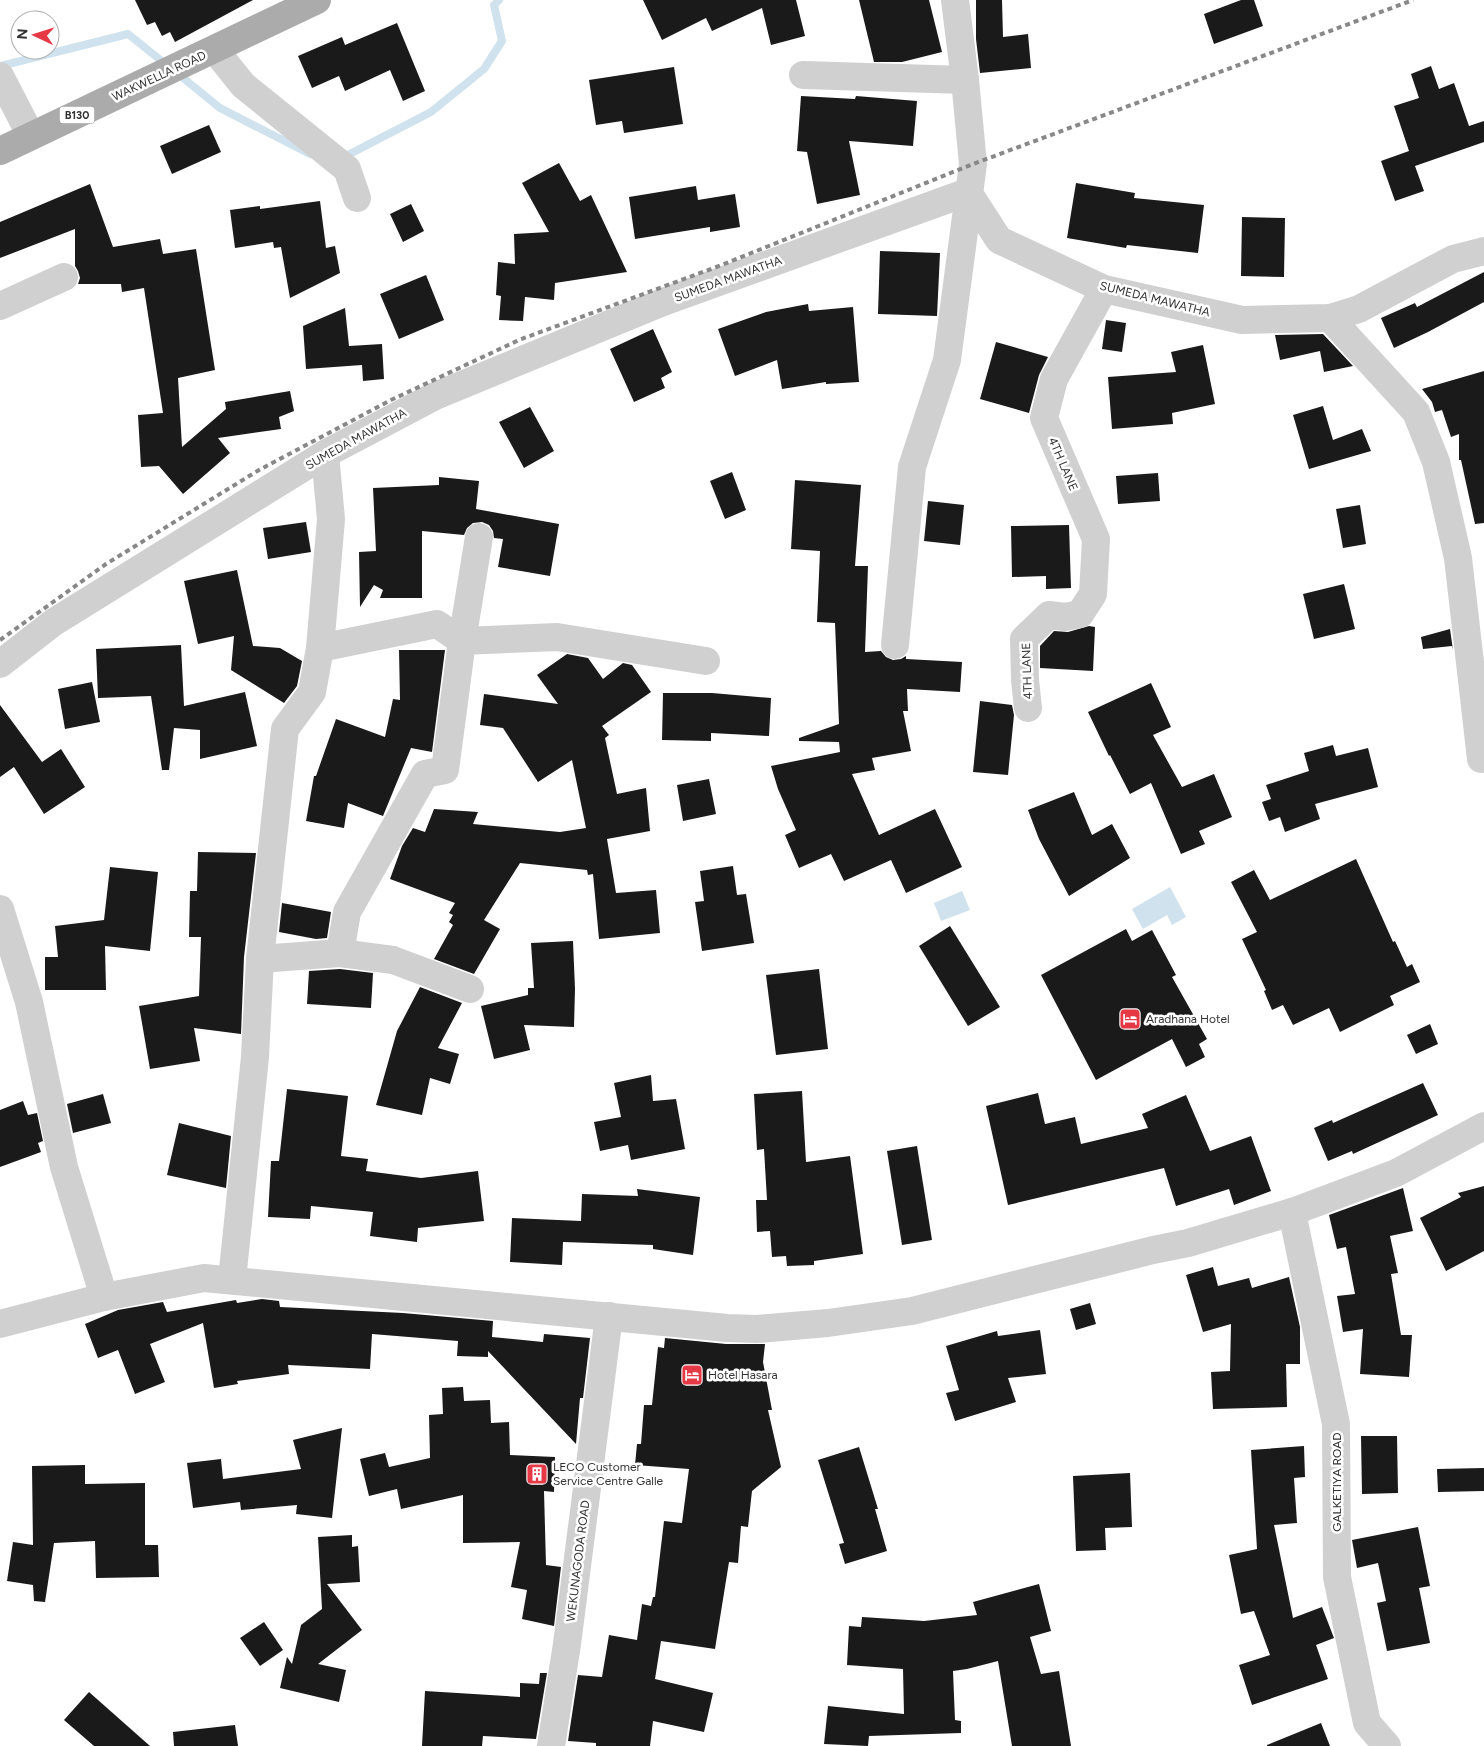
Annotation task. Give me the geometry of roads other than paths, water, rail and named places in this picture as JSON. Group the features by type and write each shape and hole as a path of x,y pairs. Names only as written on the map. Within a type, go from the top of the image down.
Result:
{"main road":[{"name":"WAKWELLA ROAD","path":"0,151 317,0"}],"street":[{"path":"895,645 912,467 947,360 973,164 955,0"},
{"path":"215,50 242,85 338,163 357,198"},
{"path":"803,75 965,80"},
{"path":"2,81 31,136"},
{"name":"SUMEDA MAWATHA","path":"0,664 54,622 326,454 435,396 663,302 968,192 1000,240 1104,289 1242,320 1330,318 1359,309 1453,259 1484,251"},
{"path":"0,306 64,277"},
{"name":"4TH LANE","path":"1028,708 1024,639 1048,615 1065,617 1080,614 1093,594 1096,540 1044,418 1054,379 1104,289"},
{"path":"1330,318 1416,412 1436,462 1458,558 1481,759"},
{"path":"232,1280 255,1057 260,959 285,729 312,692 320,648 331,519 326,454"},
{"path":"340,953 347,912 386,843 426,774 445,770 462,641 479,537"},
{"path":"320,648 437,624 462,641 557,638 706,661"},
{"path":"0,909 29,1002 64,1167 104,1297"},
{"path":"260,959 340,953 393,960 470,989"},
{"path":"0,1324 104,1297 204,1278 727,1328 757,1329 912,1311 1153,1250 1188,1244 1292,1212 1396,1172 1484,1126"},
{"name":"GALKETIYA ROAD","path":"1292,1212 1336,1424 1337,1577 1367,1724 1387,1746"},
{"name":"WEKUNAGODA ROAD","path":"552,1746 609,1316"}],"water":[{"path":"1170,887 1186,917 1172,925 1167,915 1143,929 1132,909"},
{"path":"962,891 970,910 941,921 934,903"}],"waterway":[{"path":"342,158 431,112 484,69 502,41 494,5 499,0"},
{"path":"0,66 128,34 168,66"},
{"path":"177,73 220,108 310,154"}],"railway":[{"path":"0,640 106,564 259,470 391,400 519,340 719,266 973,164 1413,0"}],"place":[{"name":"Aradhana Hotel","path":"1130,1019"},
{"name":"Hotel Hasara","path":"692,1375"},
{"name":"LECO Customer Service Centre Galle","path":"537,1474"}]}
